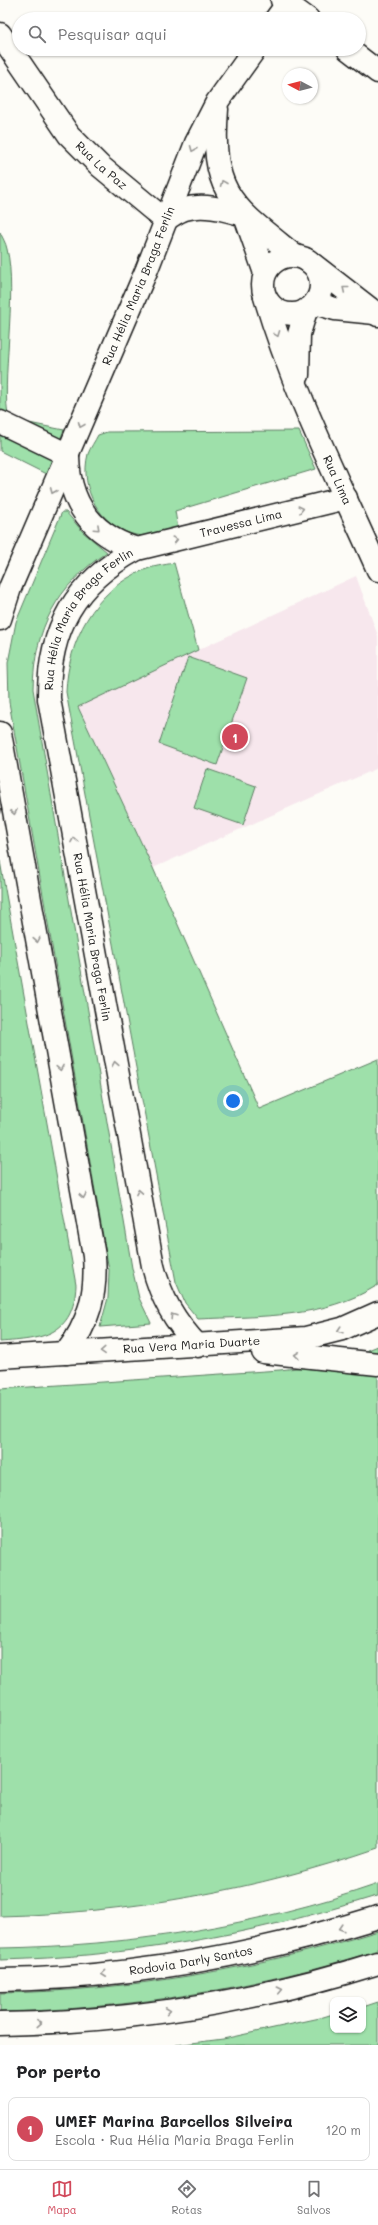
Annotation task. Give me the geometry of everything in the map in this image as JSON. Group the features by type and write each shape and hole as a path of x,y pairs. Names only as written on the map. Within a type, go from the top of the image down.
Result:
{"street":[{"path":"284,6 295,12"},
{"name":"Rua La Paz","path":"0,34 12,52"},
{"name":"Rua La Paz","path":"15,56 68,135 100,166 166,220"},
{"name":"Rua Hélia Maria Braga Ferlin","path":"0,618 10,588 147,269 196,143 217,102 250,56"},
{"path":"357,56 378,72"},
{"path":"217,102 214,135 217,162 222,184 232,200 244,215 377,314"},
{"path":"166,220 185,209 200,207 222,208 244,215"},
{"path":"244,215 265,273"},
{"path":"265,273 273,263 283,257 301,258"},
{"name":"Rua Lima","path":"298,390 299,334 311,306 320,291 321,279 316,268 301,258"},
{"name":"Rua Lima","path":"265,273 263,285 265,297 298,390 378,570"},
{"path":"265,297 272,307 283,313 295,314 311,306 377,314"},
{"path":"0,422 68,455 70,483 81,509 100,530 124,545 137,549"},
{"name":"Travessa Lima","path":"137,549 346,498"},
{"name":"Rua Hélia Maria Braga Ferlin","path":"137,549 103,570 89,584 66,617 57,636 51,657 49,699 153,1266 165,1304 181,1327 198,1346"},
{"path":"0,733 94,1256 94,1293 90,1311 80,1334 66,1354"},
{"name":"Rua Vera Maria Duarte","path":"0,1357 198,1346 306,1338 342,1329 378,1313"},
{"path":"198,1346 378,1364"},
{"name":"Rodovia Darly Santos","path":"0,1980 84,1976 184,1964 282,1944 378,1917"},
{"path":"0,2024 87,2021 190,2008 292,1988 378,1963"}],"shaded area":[{"path":"356,576 378,636 378,768 153,868 78,706"}],"green space":[{"path":"0,232 5,242 10,268 11,290 6,385 9,419 64,430 46,474 0,451"},
{"path":"299,431 316,469 175,511 178,529 158,535 142,536 123,531 112,524 103,515 95,505 90,493 86,467 88,454 98,435 107,432"},
{"path":"62,512 66,512 83,532 107,552 74,579 52,610 38,647 34,667 33,689 132,1268 139,1298 151,1323 100,1327 108,1298 109,1270 9,702 8,663 16,622"},
{"path":"174,563 198,650 78,707 153,868 259,1109 378,1059 378,1285 357,1296 336,1304 291,1314 198,1319 185,1303 176,1282 66,692 72,654 78,636 87,619 98,604 111,590 126,579 147,569"},
{"path":"188,657 247,678 217,765 159,744"},
{"path":"207,769 256,786 243,825 194,808"},
{"path":"0,861 76,1285 74,1302 69,1315 62,1325 53,1332 29,1339 0,1342"},
{"path":"378,1346 378,1848 286,1876 192,1897 96,1910 0,1916 0,1389 280,1370 336,1363"},
{"path":"378,1884 378,1896 235,1933 142,1949 48,1958 0,1960 0,1948 96,1943 192,1931 286,1911 332,1899"},
{"path":"378,1931 378,1950 285,1976 238,1986 144,2001 96,2007 0,2012 0,1993 96,1988 191,1976 285,1956"},
{"path":"378,2002 378,2045 176,2045 223,2039 330,2015 330,2033 366,2033 366,2006"}],"place":[{"name":"UMEF Marina Barcellos Silveira","path":"235,737"}]}
